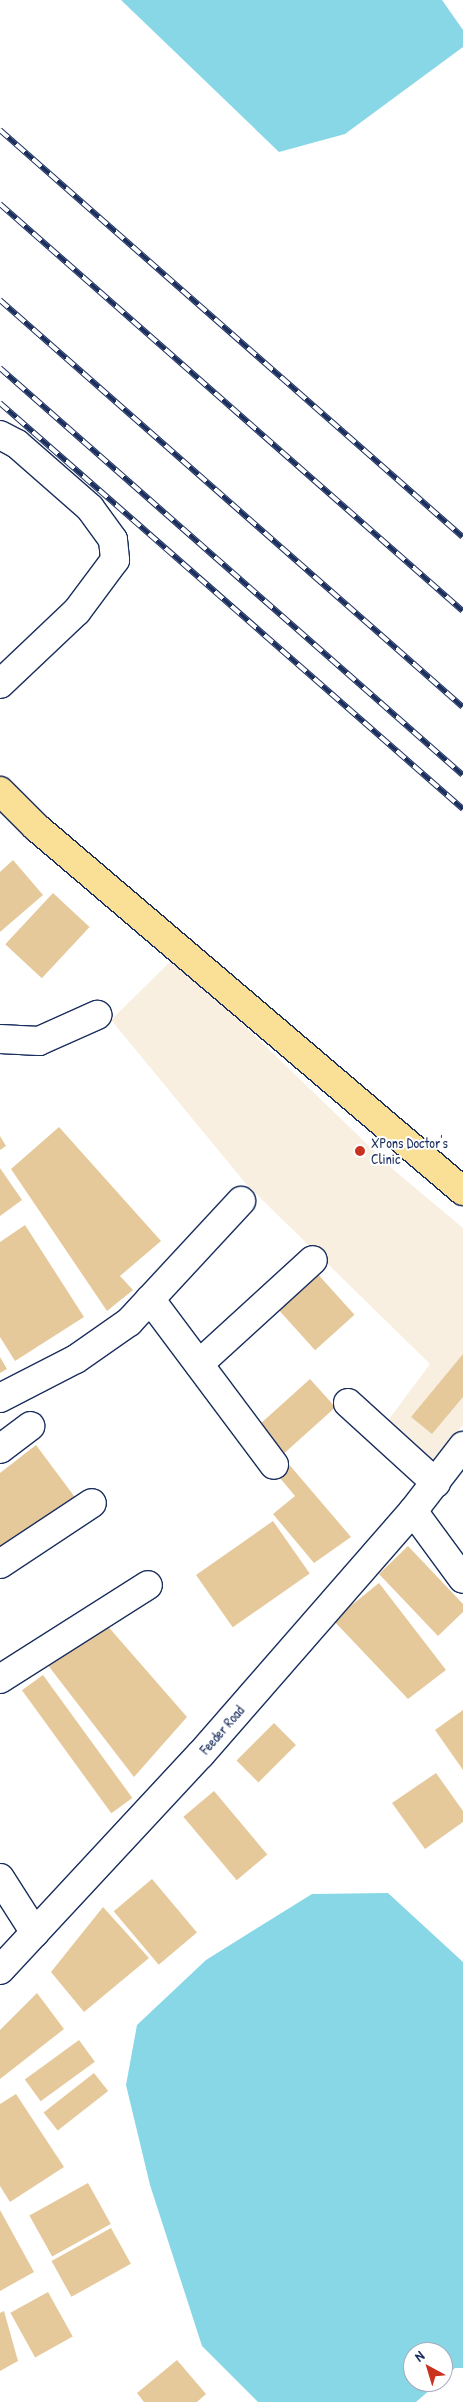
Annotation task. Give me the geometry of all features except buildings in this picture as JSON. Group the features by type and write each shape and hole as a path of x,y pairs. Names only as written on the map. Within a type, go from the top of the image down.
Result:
{"main road":[{"path":"0,791 36,827 463,1191"}],"street":[{"path":"0,435 17,444 90,508 113,540 115,560 78,611 0,684"},
{"path":"0,1039 39,1041 97,1015"},
{"path":"0,1398 76,1359 129,1322 241,1201"},
{"path":"199,1364 313,1260"},
{"path":"150,1299 274,1465"},
{"path":"348,1403 436,1483"},
{"path":"0,1449 30,1426"},
{"name":"Feeder Road","path":"0,1970 201,1754 413,1511 463,1446"},
{"path":"0,1564 92,1504"},
{"path":"413,1511 463,1579"},
{"path":"0,1680 148,1585"},
{"path":"0,1878 35,1933"}],"shaded area":[{"path":"174,958 395,1171 463,1228 463,1425 430,1463 384,1426 430,1364 247,1185 111,1020"}],"water":[{"path":"121,0 442,0 463,30 463,47 345,134 279,152"},
{"path":"388,1893 463,1962 463,2368 453,2370 453,2342 403,2342 403,2392 428,2392 416,2402 258,2402 202,2346 150,2185 126,2085 137,2025 206,1960 312,1894"}],"railway":[{"path":"0,130 463,537"},
{"path":"0,204 463,611"},
{"path":"0,300 463,707"},
{"path":"0,368 463,775"},
{"path":"0,403 463,809"}],"place":[{"name":"XPons Doctor's Clinic","path":"360,1151"}]}
